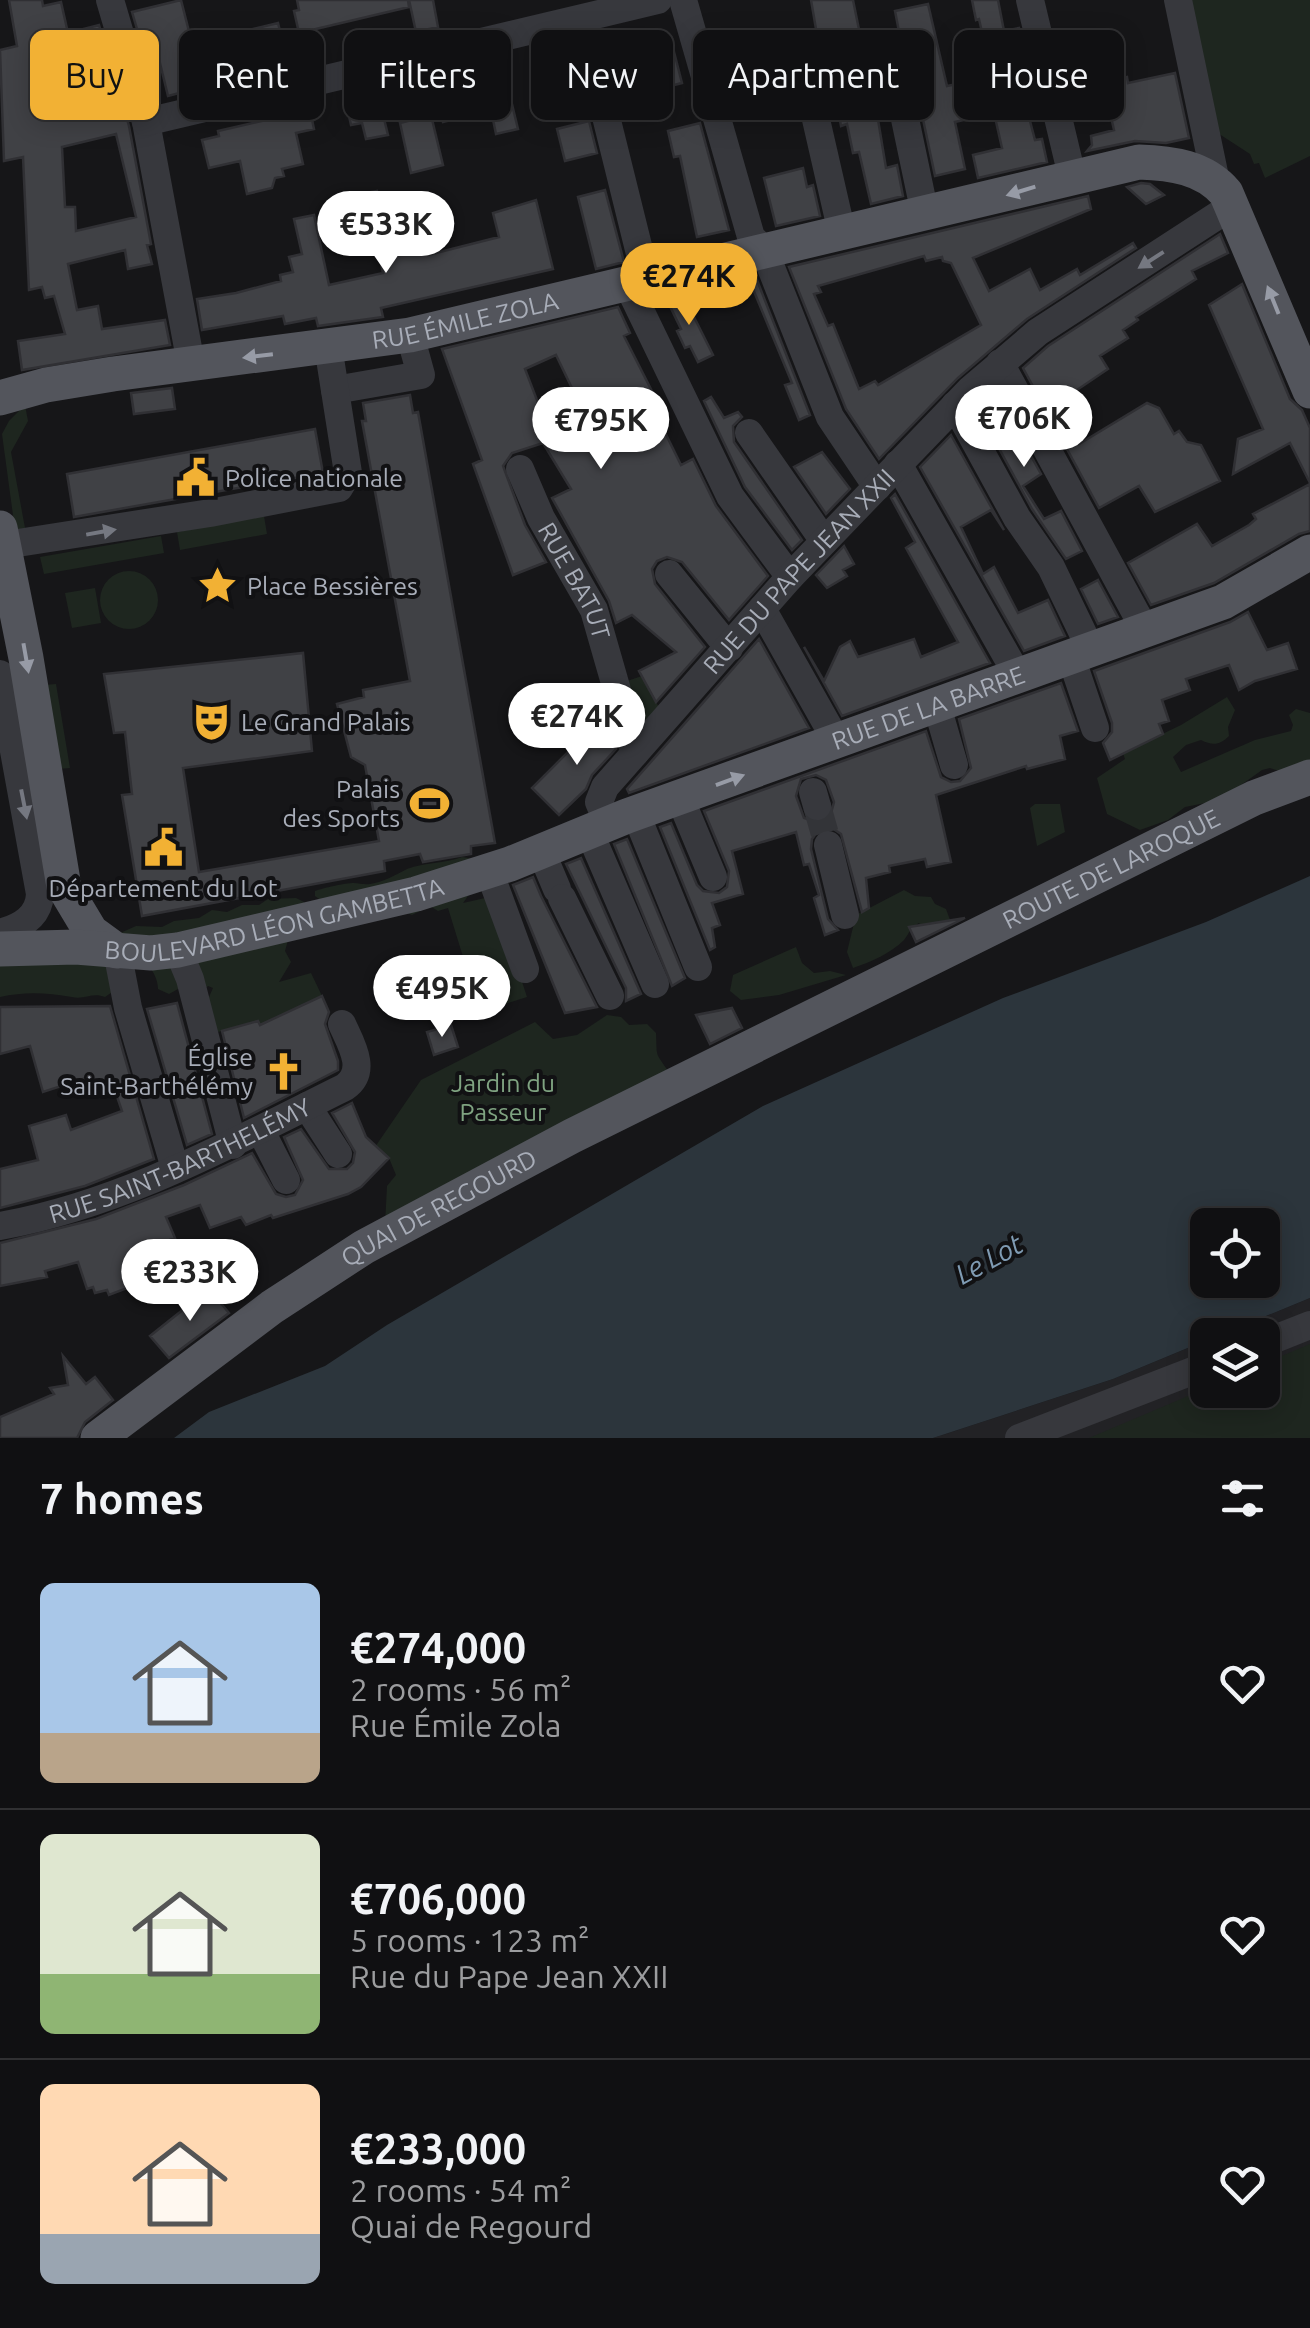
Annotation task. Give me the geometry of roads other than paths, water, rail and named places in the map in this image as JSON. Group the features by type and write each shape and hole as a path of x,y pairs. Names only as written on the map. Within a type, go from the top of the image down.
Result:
{"main road":[{"name":"RUE ÉMILE ZOLA","path":"0,398 46,385 410,335 1139,162 1186,167 1224,194"},
{"path":"1224,194 1310,391"},
{"path":"2,537 64,887 91,932 117,951"},
{"name":"RUE DE LA BARRE","path":"540,852 1223,602 1310,552"},
{"name":"ROUTE DE LAROQUE","path":"916,966 1254,798 1310,776"},
{"name":"BOULEVARD LÉON GAMBETTA","path":"0,947 151,953 178,950 416,894 540,852"},
{"path":"0,947 30,936 64,887"},
{"name":"QUAI DE REGOURD","path":"98,1438 272,1307 364,1246 572,1136 916,966"}],"street":[{"path":"110,0 146,122 192,364"},
{"path":"146,122 658,0"},
{"path":"683,0 751,237 764,250 830,417 876,486"},
{"path":"1030,0 1072,176"},
{"path":"1178,0 1224,194"},
{"path":"604,120 637,281 730,496 790,577"},
{"path":"816,120 842,233"},
{"path":"905,120 925,214"},
{"name":"RUE DU PAPE JEAN XXII","path":"611,823 599,802 601,794 790,577 876,486 1000,363 1224,194"},
{"path":"336,390 421,375 410,335"},
{"path":"2,537 82,535 339,488 348,473 328,346"},
{"path":"1000,363 1145,630"},
{"path":"955,405 1017,518 1051,567 1081,653 1095,728"},
{"path":"749,433 824,541"},
{"path":"898,464 1018,676"},
{"name":"RUE BATUT","path":"520,469 541,518 594,610 634,754"},
{"path":"669,574 729,648"},
{"path":"762,610 838,742"},
{"path":"0,674 42,917 76,948"},
{"path":"937,706 954,766"},
{"path":"680,798 713,878"},
{"path":"611,823 698,968"},
{"path":"611,823 656,984"},
{"path":"828,844 844,915"},
{"path":"540,852 610,996"},
{"path":"490,871 525,969"},
{"path":"0,932 42,917"},
{"path":"178,950 190,980 233,1145"},
{"path":"117,951 128,1008 176,1168"},
{"name":"RUE SAINT-BARTHELÉMY","path":"0,1226 67,1211 233,1145 354,1080 356,1060 342,1024"},
{"path":"308,1106 338,1154"},
{"path":"261,1131 286,1180"},
{"path":"1280,1337 1310,1325"},
{"path":"1018,1438 1190,1372"}],"water":[{"name":"Le Lot","path":"1310,876 1310,1298 1261,1318 1190,1318 1190,1347 1113,1379 933,1438 174,1438 209,1412 325,1366 387,1325 763,1106 1003,998 1206,922"}],"tunnel":[{"path":"817,806 828,845"}],"place":[{"name":"Police nationale","path":"195,478"},
{"name":"Place Bessières","path":"217,586"},
{"name":"Le Grand Palais","path":"211,722"},
{"name":"Palais des Sports","path":"430,803"},
{"name":"Département du Lot","path":"163,847"},
{"name":"Église Saint-Barthélémy","path":"283,1071"}],"park label":[{"name":"Jardin du Passeur","path":"503,1098"}]}
